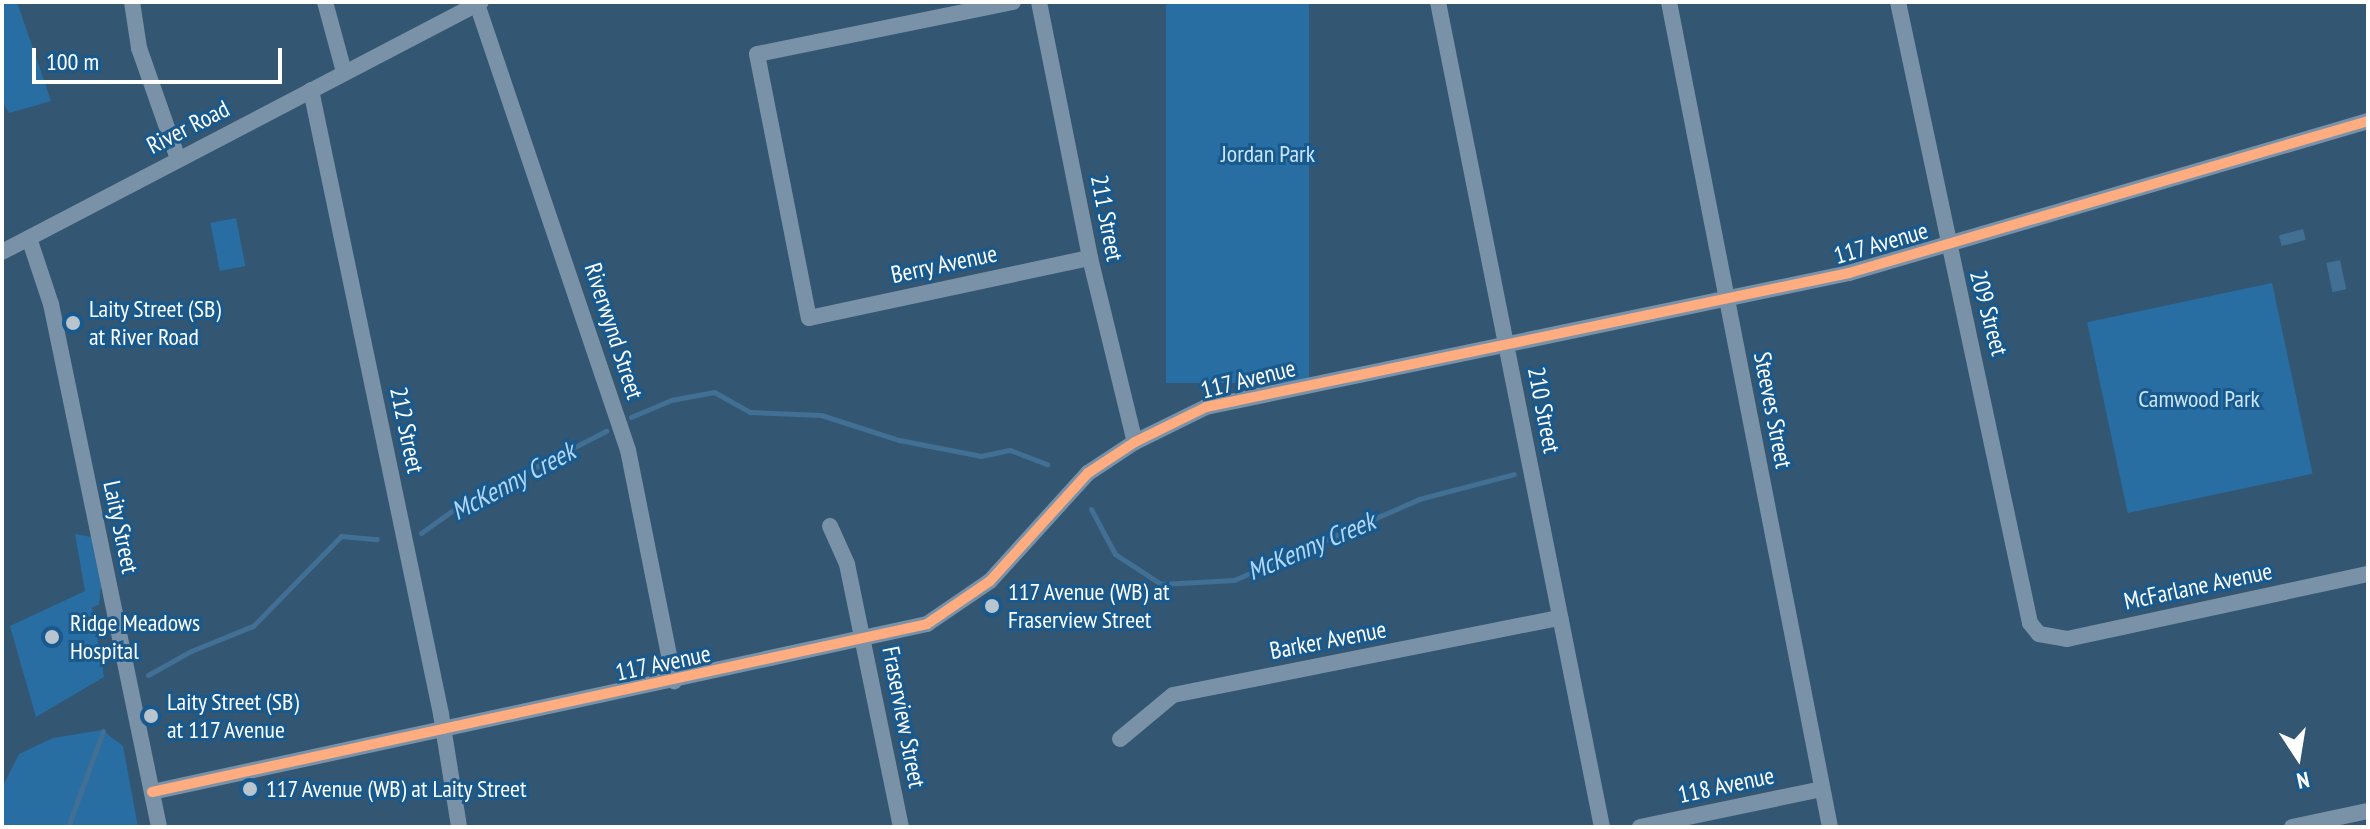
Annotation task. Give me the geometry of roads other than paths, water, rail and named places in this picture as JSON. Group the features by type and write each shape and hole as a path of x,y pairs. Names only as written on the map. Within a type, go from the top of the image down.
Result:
{"street":[{"path":"132,2 139,48 178,159"},
{"path":"325,2 344,72"},
{"name":"Berry Avenue","path":"1013,2 757,54 809,318 1090,258"},
{"name":"211 Street","path":"1039,2 1090,258 1135,442"},
{"name":"210 Street","path":"1438,2 1602,827"},
{"name":"Steeves Street","path":"1669,2 1830,827"},
{"name":"209 Street","path":"1898,2 1947,245 1985,394 2025,605 2039,634"},
{"name":"River Road","path":"2,252 472,4"},
{"name":"Riverwynd Street","path":"472,4 628,450 674,681"},
{"name":"212 Street","path":"311,90 459,827"},
{"name":"117 Avenue","path":"152,792 927,624 962,604 990,581 1088,473 1135,442 1185,416 1237,399 1728,300 1947,245 2368,121"},
{"name":"Laity Street","path":"29,238 51,304 159,827"},
{"name":"Fraserview Street","path":"830,526 847,564 901,827"},
{"name":"McFarlane Avenue","path":"2039,634 2067,639 2368,574"},
{"name":"Barker Avenue","path":"1120,739 1173,695 1560,618"},
{"name":"118 Avenue","path":"1640,827 1822,789"},
{"path":"2292,827 2368,811"}],"waterway":[{"name":"McKenny Creek","path":"631,417 671,400 714,392 750,412 821,415 899,440 981,456 1010,450 1047,464"},
{"name":"McKenny Creek","path":"421,533 456,508 606,431"},
{"name":"McKenny Creek","path":"1091,509 1115,554 1161,584 1234,580 1419,499 1514,474"},
{"name":"McKenny Creek","path":"148,675 191,651 253,626 341,536 377,539"},
{"name":"McKenny Creek","path":"68,827 103,731"}],"place":[{"name":"Laity Street (SB) at River Road","path":"73,323"},
{"name":"117 Avenue (WB) at Fraserview Street","path":"992,606"},
{"name":"Ridge Meadows Hospital","path":"52,637"},
{"name":"Laity Street (SB) at 117 Avenue","path":"151,716"},
{"name":"117 Avenue (WB) at Laity Street","path":"250,789"}],"park label":[{"name":"Jordan Park","path":"1268,154"},
{"name":"Camwood Park","path":"2199,399"}]}
